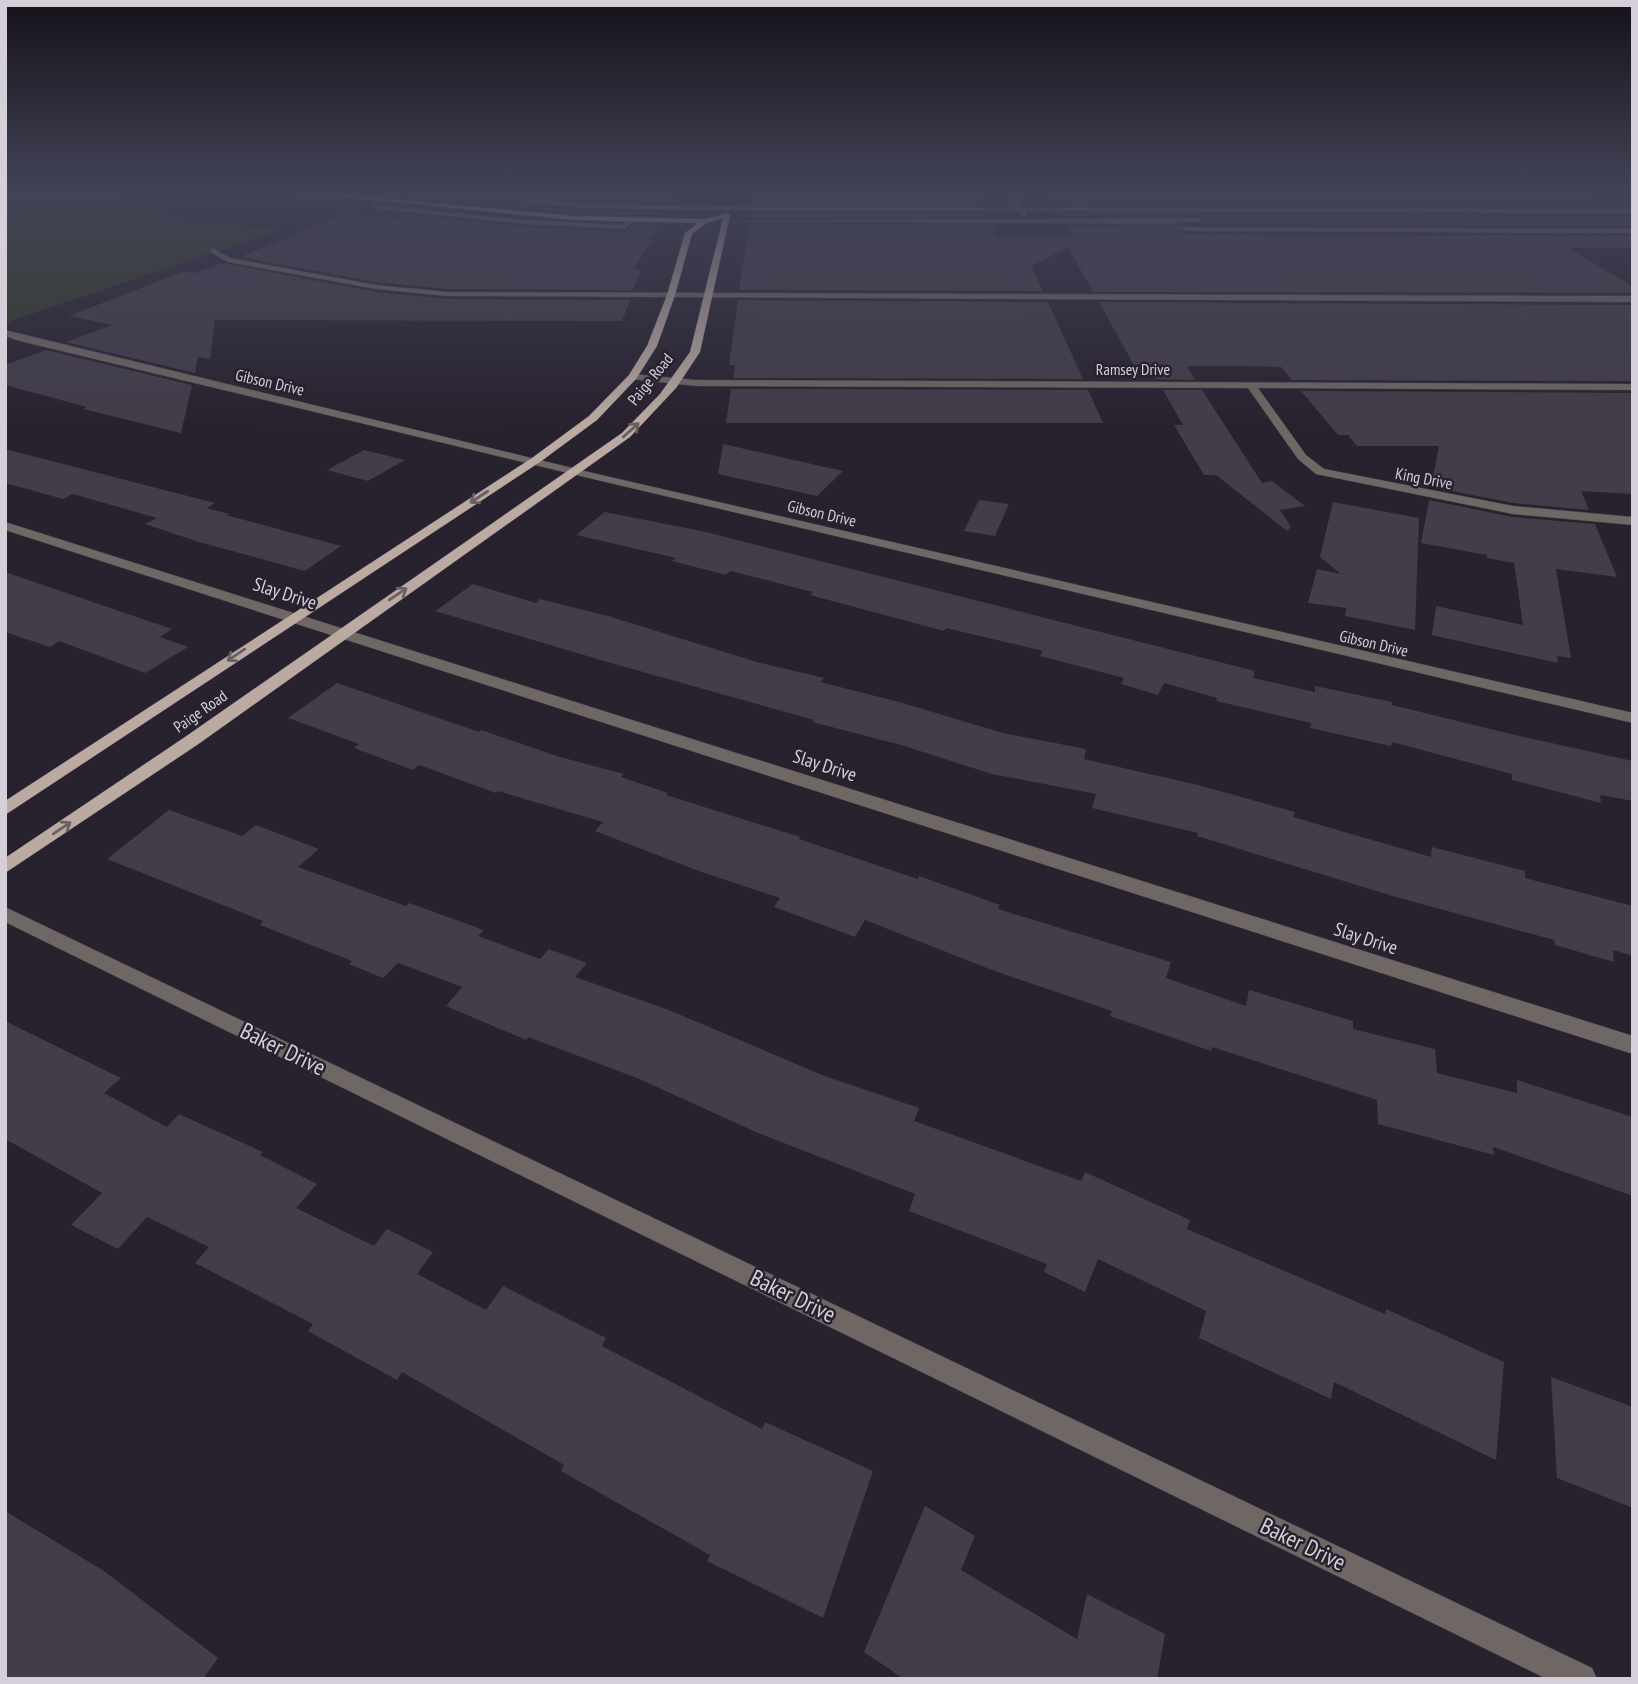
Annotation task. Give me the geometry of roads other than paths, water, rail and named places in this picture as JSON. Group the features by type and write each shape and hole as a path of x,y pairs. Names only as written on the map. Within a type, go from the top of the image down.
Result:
{"main road":[{"name":"Paige Road","path":"5,808 536,460 593,418 633,377 652,346 679,269"},
{"name":"Paige Road","path":"5,867 191,741 626,435 655,408 695,352 714,269"}],"street":[{"path":"273,269 376,288 447,294 1633,299"},
{"name":"Gibson Drive","path":"5,332 23,339 577,472 1633,719"},
{"name":"Ramsey Drive","path":"633,377 675,382 1633,387"},
{"name":"King Drive","path":"1251,385 1302,457 1320,472 1513,510 1633,521"},
{"name":"Slay Drive","path":"5,526 1633,1045"},
{"name":"Baker Drive","path":"5,914 1581,1679"}]}
